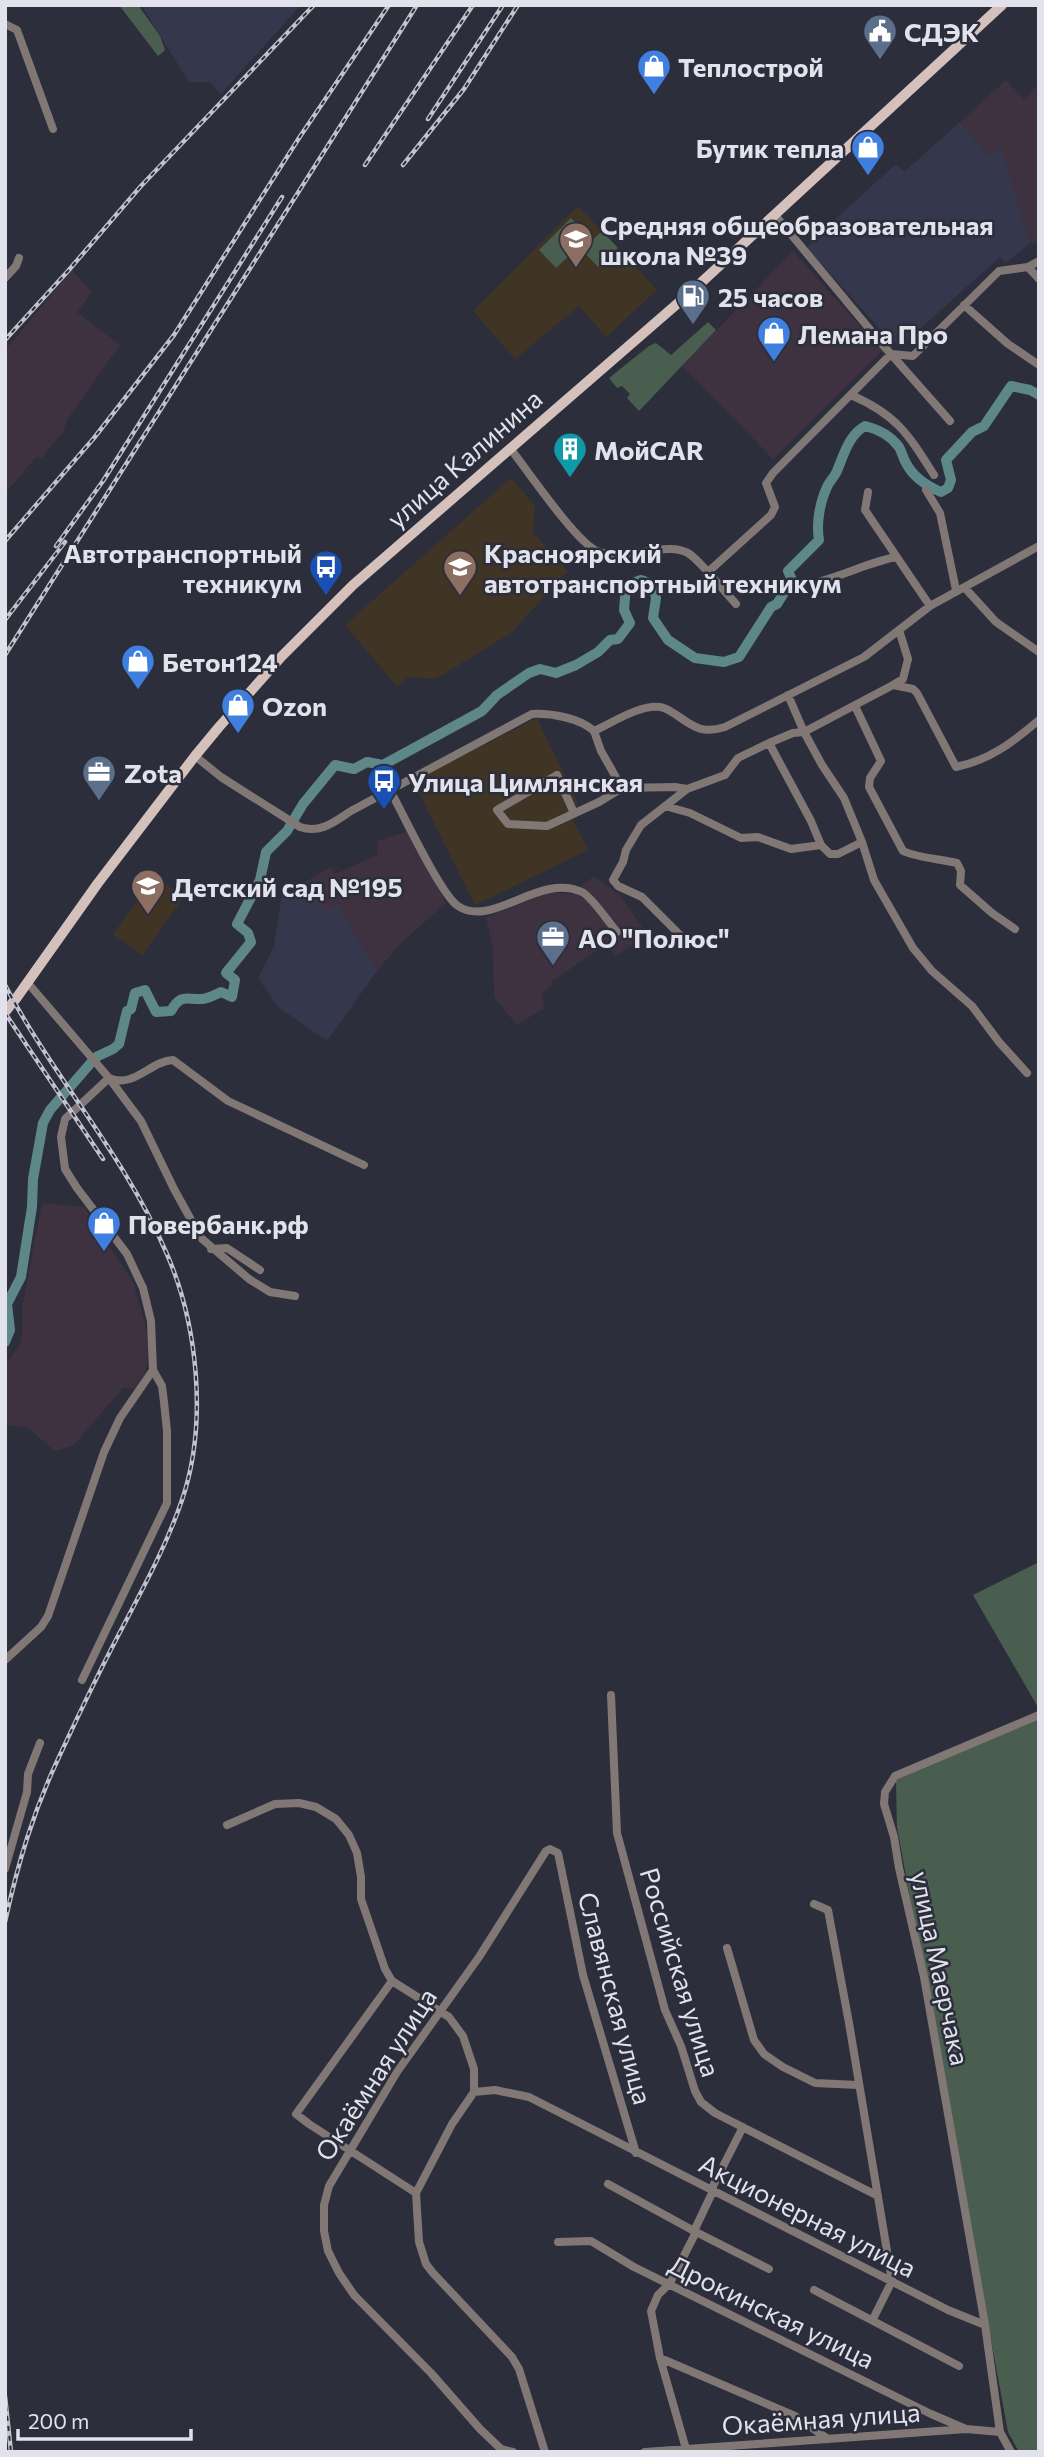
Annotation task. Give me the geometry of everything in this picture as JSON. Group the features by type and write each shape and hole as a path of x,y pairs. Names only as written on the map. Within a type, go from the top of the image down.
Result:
{"main road":[{"name":"улица Калинина","path":"11,1004 98,883 195,756 249,692 353,585 605,369 1002,5"}],"street":[{"path":"5,24 17,30 53,129"},
{"path":"775,215 950,421"},
{"path":"5,278 16,266 19,258"},
{"path":"708,572 771,514 775,507 766,483 773,473 891,354 914,356 999,271 1028,267 1039,261"},
{"path":"1028,267 1039,279"},
{"path":"964,305 1007,344 1039,365"},
{"path":"850,395 889,416 907,434 934,475"},
{"path":"510,448 591,548 611,555 678,549 689,554 708,572 736,604"},
{"path":"926,490 940,513 960,589 996,622 1039,652"},
{"path":"868,492 865,510 930,606"},
{"path":"594,731 637,712 659,707 666,708 702,730 711,731 724,727 864,657 930,606 1039,546"},
{"path":"821,581 896,557"},
{"path":"690,944 642,897 618,886 613,880 641,825 687,789 725,775 738,758 793,733 804,732 903,679 908,659 899,630"},
{"path":"1030,646 1039,638"},
{"path":"893,685 913,689 917,693 956,767 976,763 1007,747 1039,720"},
{"path":"788,695 804,732 844,798 874,880 914,948 932,971 972,1006 1027,1073"},
{"path":"855,706 881,761 870,778 869,787 903,851 914,856 930,856 957,863 961,871 960,885 1015,929"},
{"path":"195,756 221,777 300,827 311,831 327,826 532,714 551,715 588,726 594,731 601,751 622,788"},
{"path":"769,743 821,845 831,854 838,854 862,842"},
{"path":"574,813 557,775 497,810 508,824 547,826 574,813 622,788 687,789"},
{"path":"390,790 444,890 458,906 474,911 494,909 536,892 558,887 583,893 617,932"},
{"path":"665,806 690,813 741,838 758,837 791,849 821,845"},
{"path":"27,982 109,1078 141,1121 201,1238 249,1279 270,1292 295,1296"},
{"path":"109,1078 118,1082 139,1076 164,1060 173,1059 228,1101 364,1165"},
{"path":"82,1680 167,1503 167,1431 164,1402 162,1386 153,1370 151,1321 143,1288 127,1254 65,1168 61,1138 65,1119 109,1078"},
{"path":"211,1249 227,1248 260,1270"},
{"path":"5,1660 41,1627 48,1616 104,1452 120,1418 153,1370"},
{"name":"Российская улица","path":"611,1695 617,1833 665,2010 681,2046 695,2091 701,2102 715,2113 878,2196"},
{"name":"улица Маерчака","path":"985,2325 923,1977 894,1837 884,1804 885,1792 895,1776 1039,1715"},
{"path":"5,1869 27,1792 28,1774 40,1743"},
{"path":"227,1825 275,1804 299,1803 316,1807 336,1819 349,1835 357,1853 361,1899 385,1969 392,1981 449,2017 463,2036 474,2069 474,2092 452,2123 416,2193 417,2232 426,2263 512,2357 519,2369 545,2452"},
{"name":"Окаёмная улица","path":"513,2452 501,2449 480,2429 431,2373 354,2295 338,2273 328,2251 324,2206 328,2186 397,2071 479,1957 546,1851 550,1849 558,1853"},
{"name":"Славянская улица","path":"558,1853 583,1975 636,2153"},
{"path":"814,1904 828,1910 892,2281 873,2319"},
{"path":"727,1948 754,2040 764,2054 816,2083 858,2084"},
{"path":"392,1981 296,2114 416,2193"},
{"name":"Акционерная улица","path":"474,2092 495,2091 529,2097 948,2310 985,2325"},
{"path":"685,2449 660,2358 651,2311 658,2295 670,2283 694,2236 713,2186 743,2127"},
{"path":"608,2184 769,2269"},
{"name":"Дрокинская улица","path":"558,2242 591,2241 634,2267 966,2429"},
{"path":"814,2290 959,2366"},
{"path":"985,2325 1000,2432 1011,2452"},
{"path":"660,2358 795,2416 828,2439"},
{"name":"Окаёмная улица","path":"645,2452 966,2429 1000,2432"}],"shaded area":[{"path":"141,5 301,5 221,94 210,82 189,82"},
{"path":"1006,80 1024,99 1039,83 1039,244 1030,243 1000,148 989,156 960,122"},
{"path":"960,122 989,156 1001,147 1030,243 1006,263 1000,257 902,345 888,338 807,248 896,164 904,172"},
{"name":"Средняя общеобразовательная школа №39","path":"578,206 657,290 606,337 579,306 515,359 473,311"},
{"name":"Лемана Про","path":"793,251 882,351 773,459 682,366"},
{"path":"72,270 92,292 77,312 120,345 67,420 63,432 42,458 36,457 5,494 5,350"},
{"name":"Красноярский автотранспортный техникум","path":"511,478 535,506 533,533 568,571 511,633 436,679 408,677 397,686 345,625"},
{"path":"537,718 578,804 568,809 588,850 475,905 413,781"},
{"path":"408,831 446,903 399,945 377,971 338,905 325,912 308,880 331,867 335,874 377,855 378,841"},
{"name":"Детский сад №195","path":"155,876 184,897 142,955 113,934"},
{"name":"АО \"Полюс\"","path":"594,876 620,895 647,934 616,956 607,944 551,982 553,985 541,994 545,1008 517,1025 494,997 493,949 486,917 550,892 571,894"},
{"path":"308,880 325,911 338,904 377,971 327,1041 278,1007 258,978 274,946 281,899"},
{"path":"42,1203 84,1207 133,1282 148,1334 150,1351 145,1373 135,1389 123,1388 73,1446 55,1451 27,1427 5,1425 5,1365 19,1346 22,1334 22,1307"}],"green space":[{"path":"119,5 138,5 160,36 165,50 158,56"},
{"path":"571,218 589,237 556,268 539,250"},
{"path":"602,231 618,248 598,267 582,250"},
{"path":"708,322 716,330 639,411 627,398 630,394 622,386 617,388 609,378 656,343 671,355"},
{"path":"1039,1562 1039,1709 973,1595"},
{"path":"1039,1716 1039,2452 1019,2452 1008,2432 897,1827 896,1780"}],"waterway":[{"path":"5,1342 10,1330 7,1304 21,1277 32,1207 33,1179 43,1123 50,1110 96,1057 119,1044 127,1011 131,1009 135,993 145,990 156,1012 171,1011 184,999 203,999 221,992 232,997 235,980 226,973 251,942 248,933 237,924 260,880 266,852 287,831 303,804 335,765 354,769 367,762 383,765 482,711 497,695 529,673 540,669 556,673 598,652 610,640 618,639 630,623 624,610 626,586 641,580 652,584 656,598 653,618 668,640 695,658 724,662 739,657 792,580 788,571 819,540 818,519 825,491 859,430 865,426 888,436 899,447 912,473 941,492 948,488 951,480 946,460 972,432 984,426 1011,386 1039,395"}],"railway":[{"path":"5,340 141,186 314,5"},
{"path":"5,541 94,438 174,335 299,138 389,5"},
{"path":"5,655 417,5"},
{"path":"365,165 473,5"},
{"path":"428,119 503,5"},
{"path":"403,165 464,89 518,5"},
{"path":"56,546 103,481 282,197"},
{"path":"5,620 65,542"},
{"path":"5,985 130,1183 166,1252 186,1310 196,1374 197,1407 190,1470 176,1517 41,1798 15,1879 5,1922"},
{"path":"5,1013 103,1159"},
{"path":"5,2396 11,2452"}],"place":[{"name":"СДЭК","path":"880,61"},
{"name":"Теплострой","path":"654,96"},
{"name":"Бутик тепла","path":"868,177"},
{"name":"Средняя общеобразовательная школа №39","path":"576,269"},
{"name":"25 часов","path":"693,326"},
{"name":"Лемана Про","path":"774,363"},
{"name":"МойCAR","path":"570,479"},
{"name":"Автотранспортный техникум","path":"326,597"},
{"name":"Красноярский автотранспортный техникум","path":"460,597"},
{"name":"Бетон124","path":"138,691"},
{"name":"Ozon","path":"238,735"},
{"name":"Zota","path":"99,802"},
{"name":"Улица Цимлянская","path":"384,811"},
{"name":"Детский сад №195","path":"148,916"},
{"name":"АО \"Полюс\"","path":"553,967"},
{"name":"Повербанк.рф","path":"104,1253"}]}
